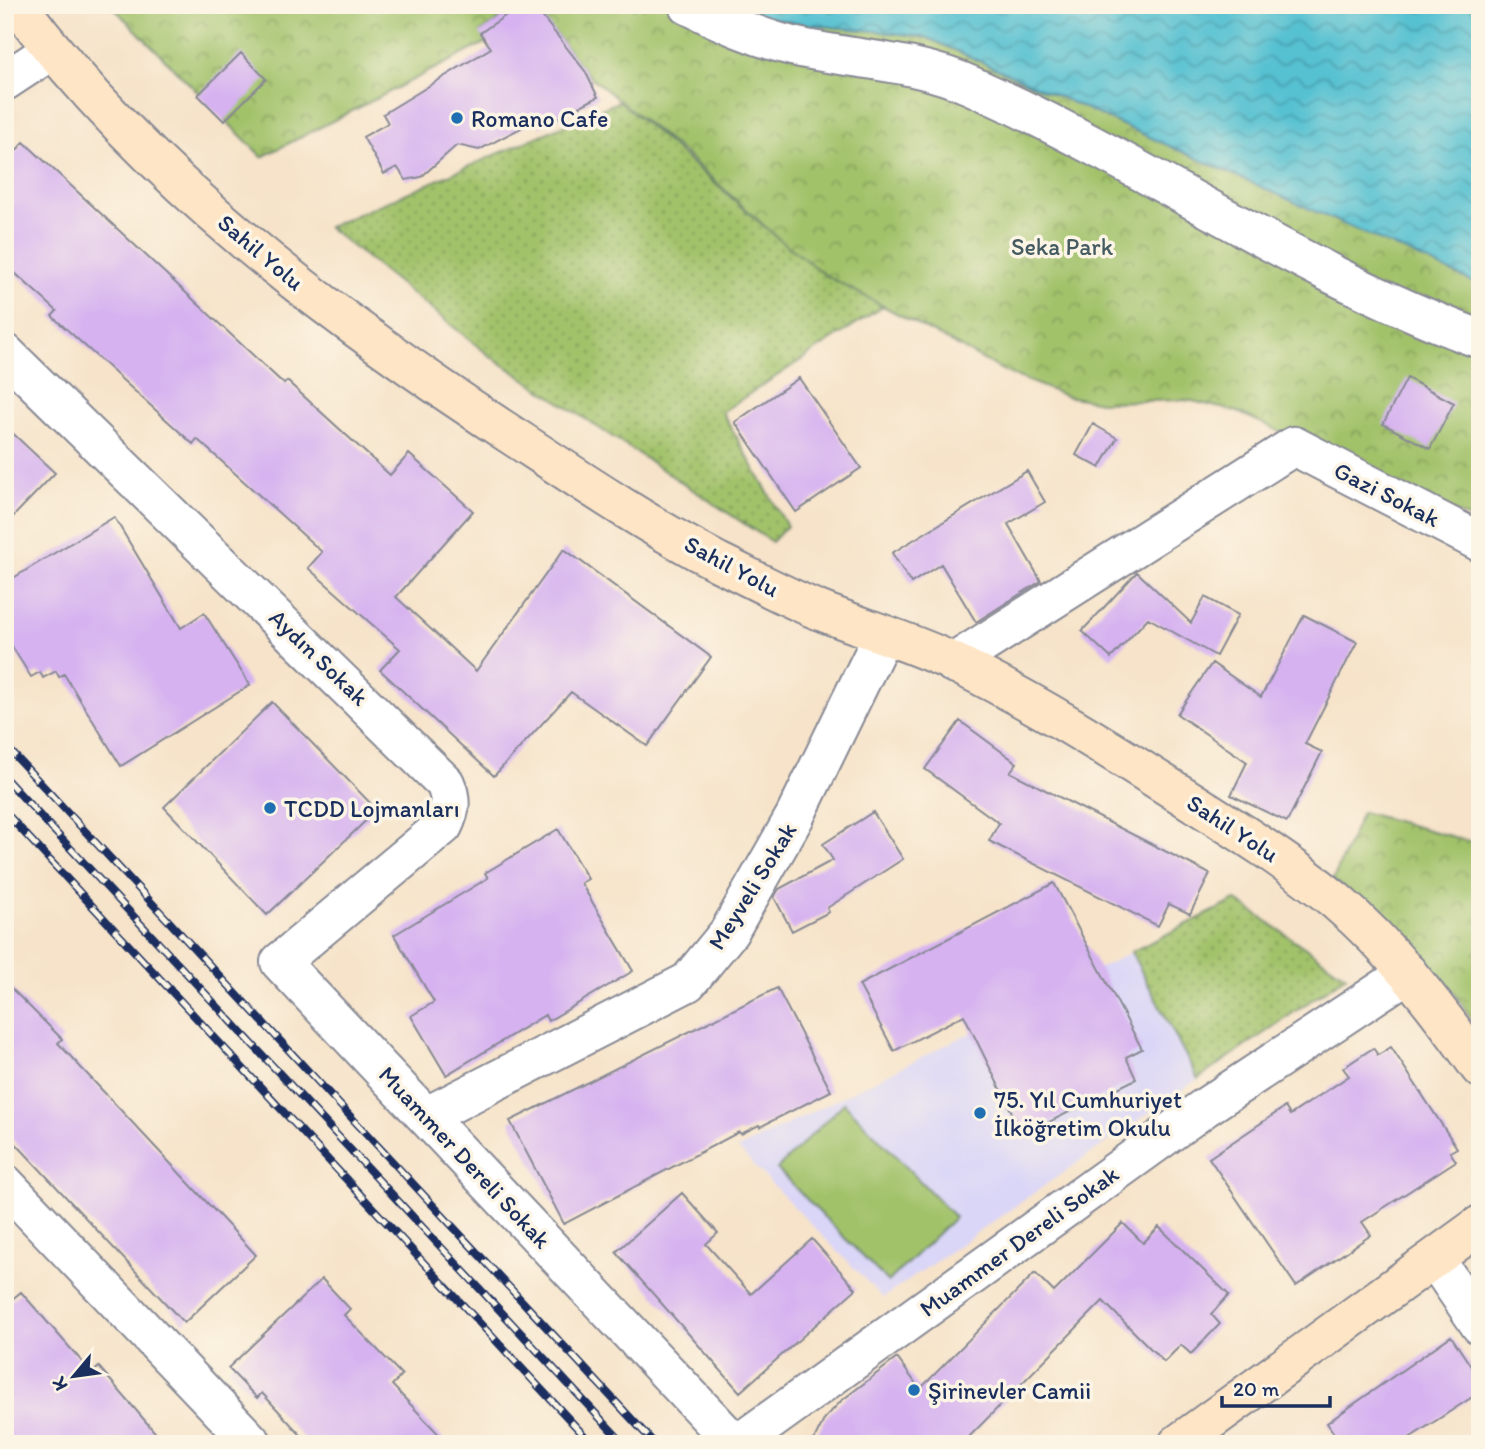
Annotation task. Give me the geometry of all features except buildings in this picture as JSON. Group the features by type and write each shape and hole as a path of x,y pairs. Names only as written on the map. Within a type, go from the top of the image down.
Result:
{"main road":[{"name":"Sahil Yolu","path":"18,5 52,50 119,125 177,180 247,241 375,342 581,481 714,559 813,608 953,663 1097,741 1281,859 1338,903 1408,973 1480,1068"},
{"path":"1192,1434 1480,1225"}],"street":[{"path":"688,5 744,31 793,46 892,61 970,85 1330,273 1480,339"},
{"path":"5,81 52,50"},
{"name":"Aydın Sokak","path":"5,353 445,783 450,796 449,813 443,826 280,962"},
{"name":"Gazi Sokak","path":"953,663 1294,446 1480,542"},
{"name":"Meyveli Sokak","path":"427,1116 688,982 729,932 795,816 883,635"},
{"name":"Muammer Dereli Sokak","path":"280,962 736,1444 1204,1108 1408,973"},
{"path":"5,1184 253,1444"},
{"path":"1435,1259 1480,1325"}],"shaded area":[{"name":"75. Yıl Cumhuriyet İlköğretim Okulu","path":"1236,900 1346,976 883,1298 738,1149"}],"green space":[{"path":"111,5 521,5 481,32 487,42 262,157"},
{"name":"Seka Park","path":"533,5 731,5 928,38 1480,285 1480,524 1238,412 1188,400 1101,402 1066,396 1008,373 825,275 780,240 685,154 587,74"},
{"path":"620,101 780,240 825,275 883,306 722,412 787,526 772,542 490,356 328,227"},
{"path":"1362,812 1480,844 1480,1032 1455,994 1406,937 1333,880"},
{"path":"1236,900 1346,976 1198,1079 1131,952"},
{"path":"844,1103 955,1217 888,1282 777,1169"}],"water":[{"path":"731,5 1480,5 1480,285 928,38 803,24"}],"railway":[{"path":"5,745 655,1444"},
{"path":"5,778 624,1444"},
{"path":"5,812 592,1444"}],"place":[{"name":"Romano Cafe","path":"457,118"},
{"name":"TCDD Lojmanları","path":"270,808"},
{"name":"75. Yıl Cumhuriyet İlköğretim Okulu","path":"980,1113"},
{"name":"Şirinevler Camii","path":"914,1390"}]}
